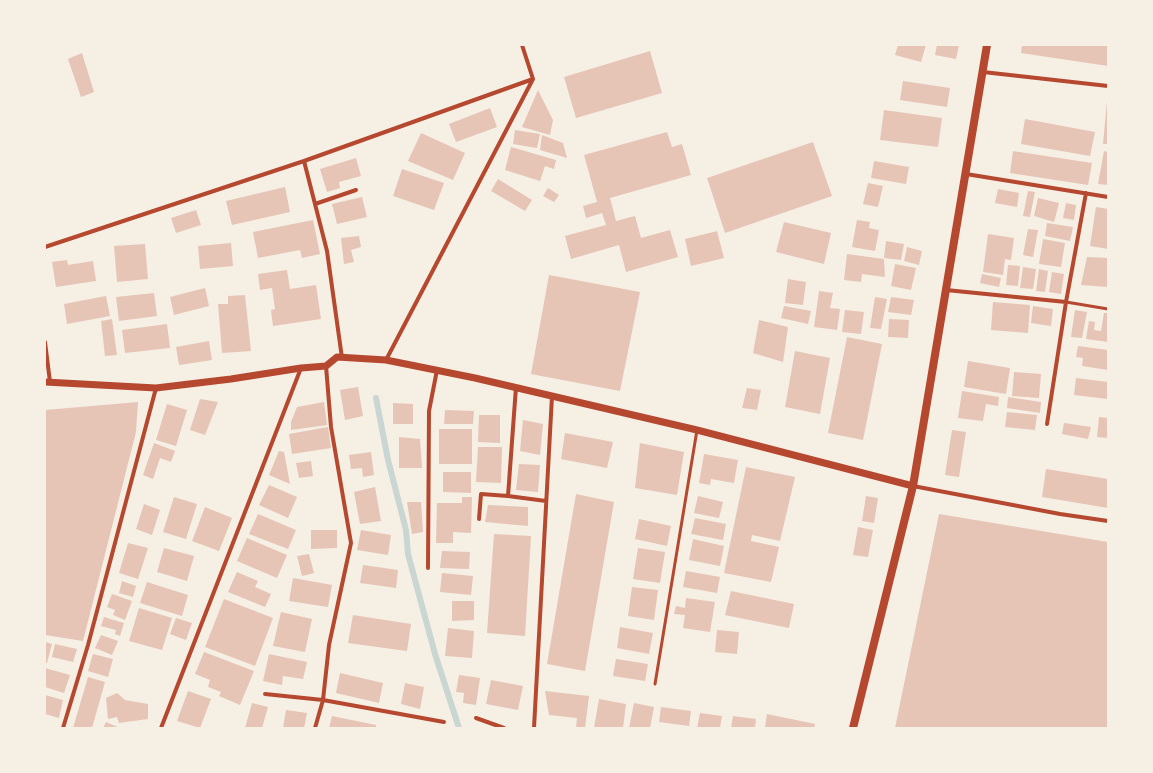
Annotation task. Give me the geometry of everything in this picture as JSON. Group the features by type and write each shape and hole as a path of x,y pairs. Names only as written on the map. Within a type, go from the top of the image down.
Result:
{"main road":[{"path":"853,728 913,486 987,45"}],"street":[{"path":"386,360 533,79 522,45"},
{"path":"983,72 1108,86"},
{"path":"45,246 304,161 533,79"},
{"path":"304,161 327,251 342,358"},
{"path":"966,174 1108,197"},
{"path":"315,204 356,190"},
{"path":"1047,424 1066,302 1086,193"},
{"path":"946,290 1066,302"},
{"path":"45,342 48,382 156,388 231,379 301,368 326,366 337,357 386,360 516,387 697,430 913,486 1060,514 1108,521"},
{"path":"315,728 323,700 329,645 351,543 331,427 326,366"},
{"path":"161,728 301,368"},
{"path":"428,568 429,410 437,370"},
{"path":"508,496 516,387"},
{"path":"63,728 88,645 156,388"},
{"path":"534,728 552,396"},
{"path":"479,518 481,494 508,496 546,502"},
{"path":"265,694 323,700 444,722"},
{"path":"476,718 504,728"}],"lane":[{"path":"1066,302 1108,309"},
{"path":"655,684 697,430"}],"building":[{"path":"898,45 926,45 921,62 895,55"},
{"path":"937,45 959,45 956,59 935,55"},
{"path":"1022,45 1108,45 1108,66 1021,53"},
{"path":"650,51 662,93 576,118 564,77"},
{"path":"82,53 94,92 81,97 68,59"},
{"path":"903,81 950,88 947,107 900,100"},
{"path":"538,90 553,120 550,135 522,127"},
{"path":"1107,101 1108,144 1103,144"},
{"path":"490,108 497,127 456,142 449,124"},
{"path":"884,110 942,118 938,147 880,140"},
{"path":"1025,119 1095,132 1090,156 1021,144"},
{"path":"515,130 540,134 537,148 513,144"},
{"path":"667,132 672,147 682,144 691,175 610,198 616,221 635,216 641,238 670,230 678,257 626,272 619,245 571,259 565,236 606,225 602,213 586,218 583,206 597,202 584,155"},
{"path":"421,133 465,153 453,180 408,161"},
{"path":"542,135 563,143 567,158 540,150"},
{"path":"813,142 832,196 725,233 707,178"},
{"path":"511,147 556,160 554,169 545,166 540,181 505,170"},
{"path":"1013,151 1092,163 1088,185 1010,173"},
{"path":"1104,151 1108,152 1108,185 1098,184"},
{"path":"356,158 361,176 339,182 340,188 327,192 320,169"},
{"path":"874,161 909,167 906,184 871,178"},
{"path":"402,169 444,183 434,210 393,196"},
{"path":"498,179 532,200 525,211 491,191"},
{"path":"868,183 883,186 878,207 863,204"},
{"path":"285,187 290,212 232,225 226,201"},
{"path":"548,188 559,195 554,202 543,196"},
{"path":"998,189 1019,193 1017,207 995,203"},
{"path":"1028,191 1035,192 1030,217 1023,216"},
{"path":"362,197 367,217 337,224 332,204"},
{"path":"1038,198 1059,203 1054,222 1034,216"},
{"path":"1066,203 1076,205 1074,220 1063,218"},
{"path":"1096,207 1108,209 1108,249 1090,246"},
{"path":"196,210 201,225 176,233 171,218"},
{"path":"313,220 320,254 302,258 300,250 258,258 253,232"},
{"path":"857,220 870,222 869,228 879,230 875,251 852,247"},
{"path":"784,222 831,233 824,264 776,252"},
{"path":"1047,223 1073,227 1070,241 1045,236"},
{"path":"1028,229 1038,230 1033,257 1023,255"},
{"path":"717,231 724,258 691,266 685,239"},
{"path":"988,234 1014,238 1011,260 1005,259 1003,275 983,272"},
{"path":"359,236 361,247 351,250 354,262 344,264 341,238"},
{"path":"1043,239 1065,243 1061,267 1039,264"},
{"path":"886,241 904,244 901,260 884,258"},
{"path":"231,243 233,266 200,269 198,246"},
{"path":"145,244 148,279 117,282 114,246"},
{"path":"907,247 922,251 919,265 904,261"},
{"path":"847,254 884,259 885,277 862,274 861,282 844,280"},
{"path":"1087,257 1108,258 1108,287 1081,285"},
{"path":"67,260 68,265 93,261 96,281 56,287 52,262"},
{"path":"895,264 916,268 911,290 891,286"},
{"path":"1008,265 1020,266 1018,286 1006,285"},
{"path":"1023,267 1036,269 1033,289 1020,288"},
{"path":"1039,269 1048,271 1045,292 1036,291"},
{"path":"287,270 290,289 316,285 321,319 273,326 271,310 275,309 272,288 260,290 258,274"},
{"path":"1052,272 1064,274 1061,294 1049,292"},
{"path":"982,274 1001,278 999,287 980,283"},
{"path":"549,275 640,292 620,391 531,374"},
{"path":"788,279 806,282 803,305 785,303"},
{"path":"205,288 209,306 174,315 170,297"},
{"path":"819,291 833,293 830,308 840,309 837,330 814,327"},
{"path":"154,293 157,316 119,321 116,297"},
{"path":"245,295 251,351 222,353 218,304 228,304 228,296"},
{"path":"106,296 110,316 67,324 64,304"},
{"path":"875,297 887,299 881,329 870,328"},
{"path":"891,297 914,300 911,315 888,312"},
{"path":"993,302 1030,305 1028,333 991,330"},
{"path":"784,306 811,311 808,324 781,318"},
{"path":"1033,306 1053,309 1051,326 1031,323"},
{"path":"845,310 864,312 861,334 842,332"},
{"path":"1075,310 1087,312 1082,338 1071,337"},
{"path":"1104,313 1108,313 1108,342 1086,339 1089,321 1095,322 1094,330 1101,331"},
{"path":"112,319 117,355 105,356 101,321"},
{"path":"889,319 909,320 908,338 888,337"},
{"path":"759,320 788,327 783,362 753,353"},
{"path":"167,324 170,348 125,353 122,330"},
{"path":"847,337 882,344 863,440 828,433"},
{"path":"209,341 212,360 179,365 176,347"},
{"path":"1078,346 1108,350 1108,370 1082,366 1083,358 1076,357"},
{"path":"795,351 830,358 820,414 785,407"},
{"path":"968,361 1010,368 1006,394 964,387"},
{"path":"1014,372 1041,374 1039,398 1012,396"},
{"path":"1076,378 1108,382 1108,399 1074,395"},
{"path":"358,387 363,416 345,420 340,390"},
{"path":"747,388 761,390 757,410 742,408"},
{"path":"962,391 999,397 998,406 986,404 983,421 958,418"},
{"path":"1008,397 1041,402 1040,413 1007,408"},
{"path":"200,399 218,402 205,435 190,430"},
{"path":"138,402 136,432 83,641 45,635 45,410"},
{"path":"324,402 327,425 291,430 291,422 297,407"},
{"path":"393,403 413,404 413,424 393,424"},
{"path":"167,404 187,410 176,446 156,440"},
{"path":"445,410 474,411 473,424 444,424"},
{"path":"1007,412 1037,415 1035,430 1005,427"},
{"path":"479,415 500,415 500,443 478,442"},
{"path":"1099,417 1108,418 1108,438 1097,437"},
{"path":"523,420 543,424 540,455 520,451"},
{"path":"1064,423 1091,427 1088,439 1062,434"},
{"path":"328,427 331,448 292,454 289,434"},
{"path":"439,429 472,429 472,464 439,464"},
{"path":"952,430 966,432 959,477 945,475"},
{"path":"565,433 613,442 607,468 561,459"},
{"path":"399,437 420,439 422,468 399,468"},
{"path":"154,443 175,451 171,462 160,458 153,479 143,475"},
{"path":"640,443 684,452 677,495 635,488"},
{"path":"478,447 502,447 501,483 476,482"},
{"path":"279,451 284,452 290,484 269,475"},
{"path":"371,452 374,475 363,477 362,468 351,469 349,455"},
{"path":"704,454 738,460 734,483 711,479 710,485 699,483"},
{"path":"311,461 313,476 299,478 296,463"},
{"path":"519,464 540,465 538,492 516,490"},
{"path":"746,467 795,477 780,541 752,535 751,541 779,547 771,582 724,573"},
{"path":"1046,469 1108,479 1108,508 1042,497"},
{"path":"443,472 471,472 471,493 443,492"},
{"path":"269,485 297,497 288,518 259,505"},
{"path":"375,487 381,521 360,524 354,492"},
{"path":"576,494 614,502 585,671 547,664"},
{"path":"698,496 723,502 719,518 694,513"},
{"path":"866,496 878,498 874,523 862,521"},
{"path":"174,497 197,504 186,539 163,532"},
{"path":"462,497 472,497 471,533 453,532 453,543 436,543 437,503 462,503"},
{"path":"407,502 421,502 423,532 412,534"},
{"path":"144,504 160,510 152,535 136,529"},
{"path":"488,505 528,507 528,526 485,522"},
{"path":"205,507 232,518 219,551 192,541"},
{"path":"258,514 296,530 288,549 249,534"},
{"path":"939,514 1108,542 1108,728 895,728"},
{"path":"695,518 726,524 723,540 691,534"},
{"path":"639,519 671,526 667,546 635,539"},
{"path":"858,527 873,530 868,557 853,555"},
{"path":"311,530 337,530 337,548 311,549"},
{"path":"361,530 391,535 388,555 357,550"},
{"path":"494,534 531,536 525,636 487,633"},
{"path":"247,538 287,555 277,578 237,561"},
{"path":"693,539 724,546 720,566 689,560"},
{"path":"128,543 148,548 138,579 119,573"},
{"path":"164,548 194,556 187,581 157,572"},
{"path":"638,548 665,552 660,583 633,579"},
{"path":"442,551 470,552 469,569 440,568"},
{"path":"309,554 314,573 302,576 297,556"},
{"path":"363,565 398,570 396,588 360,583"},
{"path":"686,571 720,577 717,593 683,587"},
{"path":"237,572 258,581 255,587 271,594 265,607 228,592"},
{"path":"442,573 473,576 471,595 440,592"},
{"path":"293,578 332,585 328,607 289,601"},
{"path":"122,581 136,586 133,597 119,593"},
{"path":"147,582 188,595 182,616 140,603"},
{"path":"632,587 658,590 654,620 628,616"},
{"path":"731,591 794,604 789,628 725,615"},
{"path":"112,594 132,601 125,620 113,615 115,610 107,607"},
{"path":"686,598 715,602 710,632 683,628 685,615 674,614 676,606 685,608"},
{"path":"224,599 273,618 255,666 205,647"},
{"path":"452,601 474,601 474,620 452,621"},
{"path":"139,608 172,618 162,650 129,641"},
{"path":"281,612 312,619 305,652 273,646"},
{"path":"353,615 411,624 407,651 348,643"},
{"path":"104,617 124,623 120,636 115,634 116,630 101,626"},
{"path":"176,618 192,623 186,640 170,634"},
{"path":"620,627 653,633 649,654 617,648"},
{"path":"448,628 474,631 472,658 445,656"},
{"path":"717,630 739,632 737,654 715,652"},
{"path":"101,635 118,641 112,655 95,648"},
{"path":"45,642 52,644 47,663 45,663"},
{"path":"55,644 77,649 73,662 52,657"},
{"path":"204,652 254,671 240,705 219,696 221,692 208,687 210,680 195,674"},
{"path":"93,654 113,659 108,677 88,671"},
{"path":"269,654 307,662 303,679 283,676 282,685 263,681"},
{"path":"616,659 648,664 645,681 613,676"},
{"path":"45,668 70,675 64,693 45,687"},
{"path":"340,673 383,683 379,703 336,693"},
{"path":"459,675 480,678 476,705 463,703 464,693 456,692"},
{"path":"88,677 105,682 92,728 73,728"},
{"path":"491,680 523,686 518,710 486,704"},
{"path":"405,683 424,687 420,709 401,704"},
{"path":"188,691 211,699 200,728 177,721"},
{"path":"545,691 589,696 585,728 576,728 577,718 549,715"},
{"path":"117,693 125,700 148,704 148,719 119,723 117,717 108,719 106,698"},
{"path":"45,695 63,700 59,718 45,714"},
{"path":"599,699 626,704 623,728 594,728"},
{"path":"252,703 268,707 262,728 245,728"},
{"path":"634,703 654,707 650,728 629,728"},
{"path":"661,707 691,711 689,726 659,722"},
{"path":"286,710 307,713 304,728 283,728"},
{"path":"700,713 722,716 720,728 697,728"},
{"path":"767,714 815,724 814,728 765,727"},
{"path":"332,716 376,725 376,728 329,728"},
{"path":"733,716 756,719 755,728 731,728"},
{"path":"106,722 120,728 103,728"}],"waterway":[{"path":"376,398 388,460 406,530 408,554 435,654 459,728"}]}
